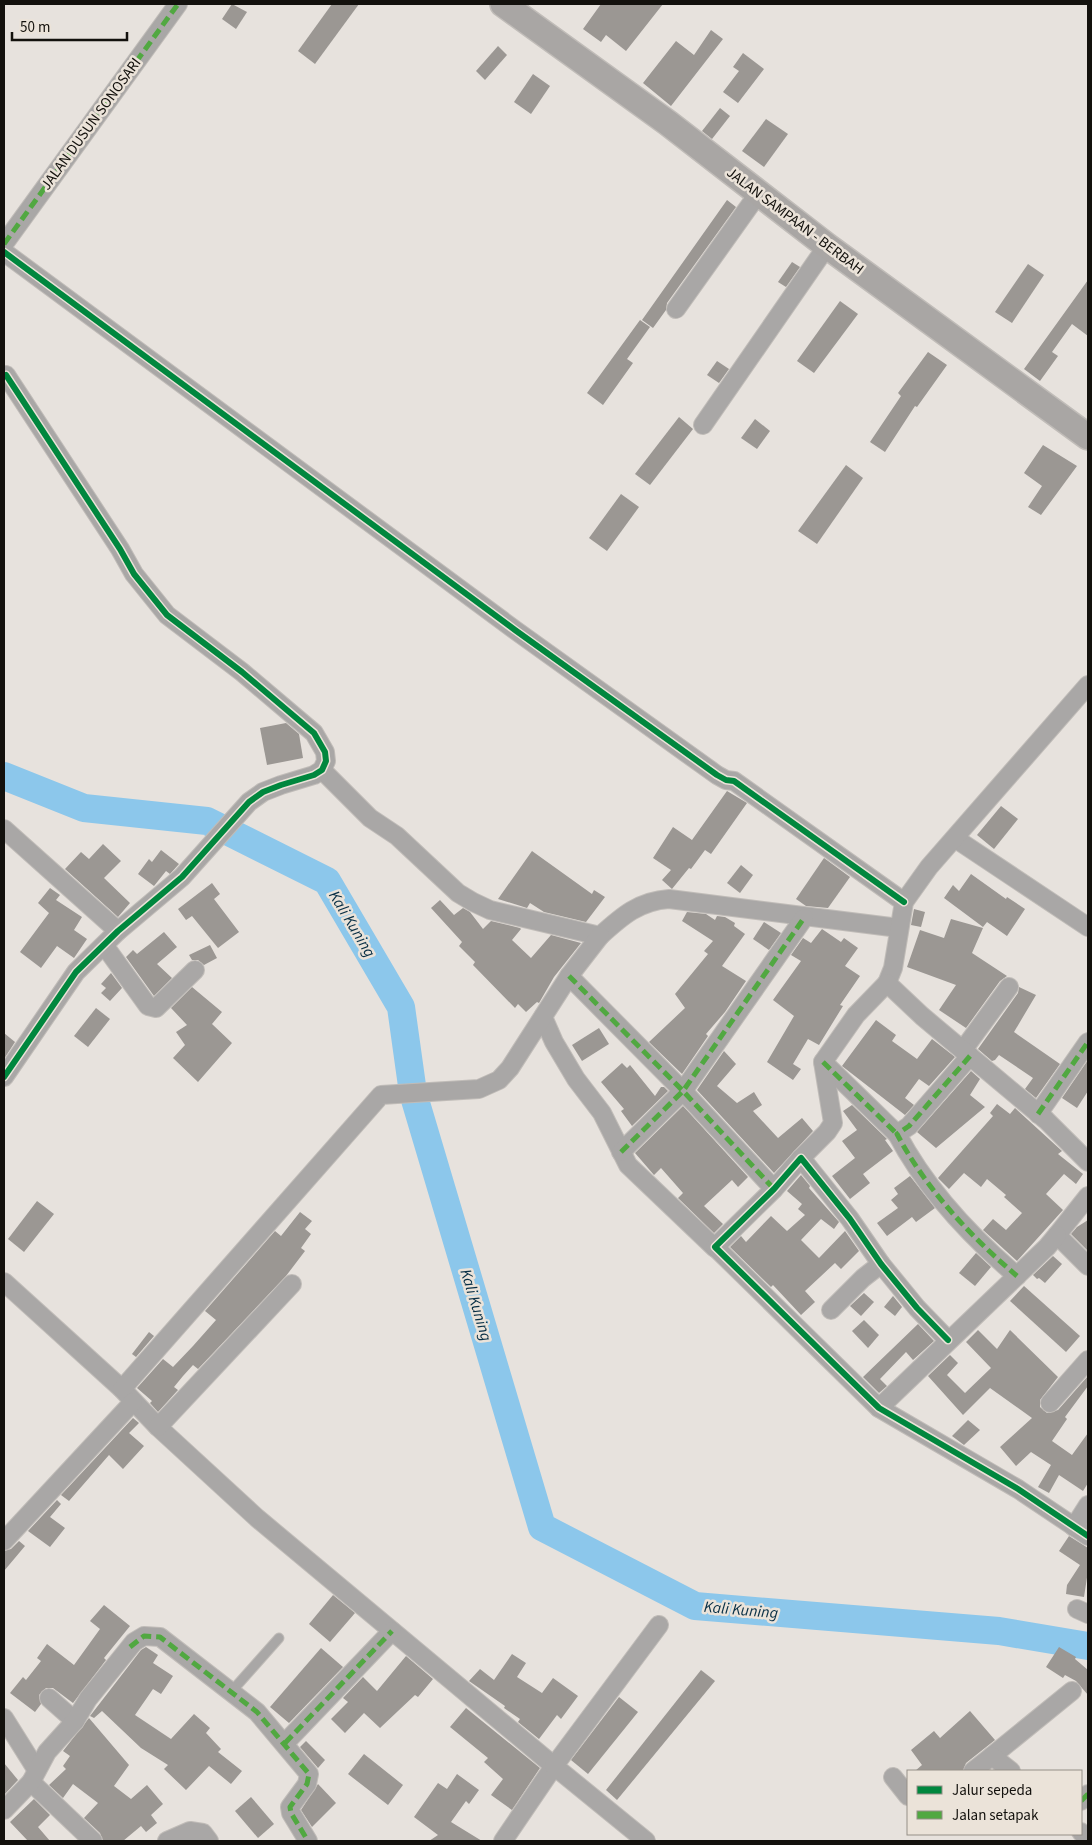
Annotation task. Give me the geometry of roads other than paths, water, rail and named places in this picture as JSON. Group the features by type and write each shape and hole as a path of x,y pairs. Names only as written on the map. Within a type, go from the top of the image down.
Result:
{"main road":[{"name":"JALAN SAMPAAN - BERBAH","path":"502,4 668,123 827,246 1088,437"}],"street":[{"name":"JALAN DUSUN SONOSARI","path":"4,244 178,4"},
{"path":"676,309 758,194"},
{"path":"703,425 827,246"},
{"path":"4,252 515,630 717,775 734,781 904,902"},
{"path":"4,1077 76,972 118,931 182,878 215,838 249,802 263,792 314,775 322,770 326,762 325,752 314,733 242,672 167,615 150,596 6,375"},
{"path":"715,1248 774,1189 827,1132 833,1123 823,1062 856,1015 887,983 893,968 904,902 929,867 956,839 1088,686"},
{"path":"322,770 370,818 398,836 458,893 473,902 490,910 600,936"},
{"path":"4,829 118,931"},
{"path":"956,839 1088,927"},
{"path":"4,1541 381,1094 479,1089 499,1080 510,1068 569,976 600,936 632,909 643,903 662,900 899,928"},
{"path":"621,1152 682,1091 804,918"},
{"path":"104,945 148,1006 156,1008 195,970"},
{"path":"569,976 682,1091 774,1189"},
{"path":"887,983 922,1016 1038,1114 1088,1162"},
{"path":"897,1134 909,1126 966,1053 1009,987"},
{"path":"543,1016 554,1042 576,1079 602,1113 628,1165 879,1408 1018,1489 1081,1532 1088,1505"},
{"path":"1038,1114 1088,1042"},
{"path":"823,1062 897,1134 917,1167 944,1204 996,1258 1018,1276"},
{"path":"801,1158 850,1219 881,1264 917,1308 948,1340"},
{"path":"879,1408 948,1340 1018,1276 1057,1235 1088,1196"},
{"path":"1057,1235 1088,1266"},
{"path":"831,1310 863,1278 881,1264"},
{"path":"4,1282 128,1395 158,1427 257,1518 646,1841"},
{"path":"158,1427 292,1284"},
{"path":"1050,1403 1088,1360"},
{"path":"502,1841 554,1766 659,1625"},
{"path":"285,1743 392,1630"},
{"path":"4,1810 34,1775 47,1752 74,1721 88,1699 134,1642 144,1636 160,1638 256,1712 285,1743 310,1774 307,1784 290,1806 291,1813 308,1841"},
{"path":"974,1770 1072,1691"},
{"path":"48,1698 74,1721"},
{"path":"4,1718 34,1775 93,1841"},
{"path":"992,1756 1010,1770"},
{"path":"893,1777 907,1795"},
{"path":"168,1841 190,1831 203,1834 209,1841"}],"lane":[{"path":"231,1692 279,1638"}],"waterway":[{"name":"Kali Kuning","path":"4,776 84,808 207,821 327,881 401,1007 413,1093 542,1527 695,1606 999,1631 1088,1646"}]}
